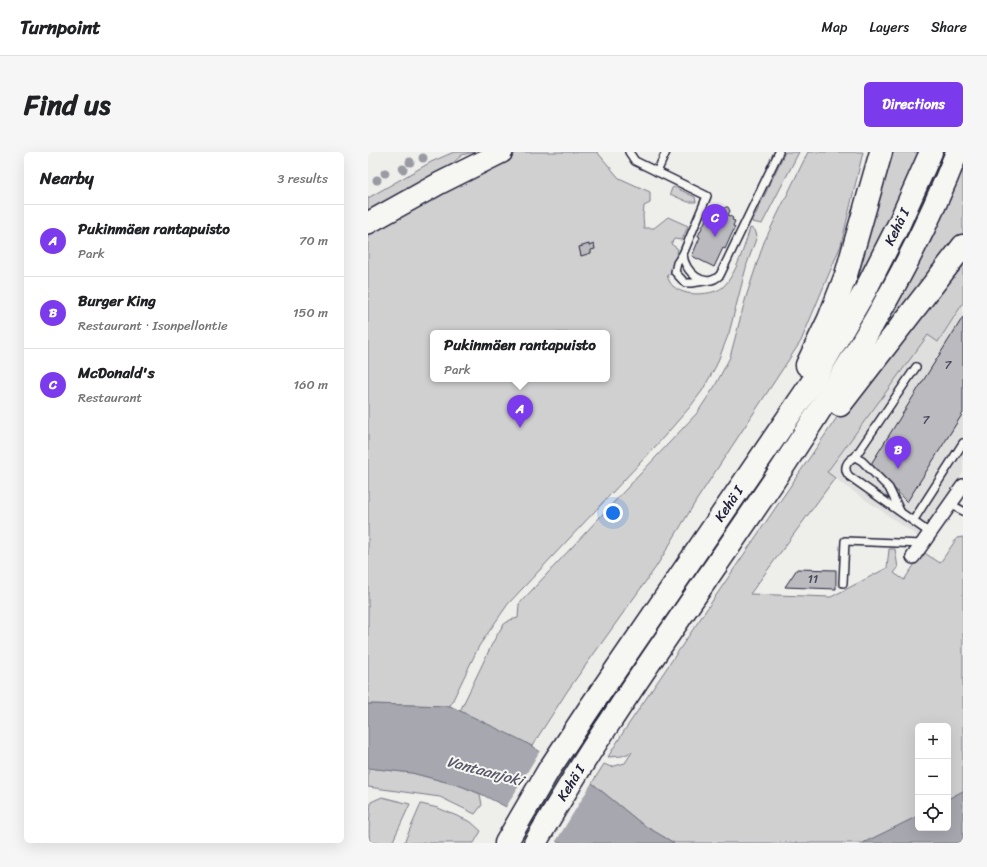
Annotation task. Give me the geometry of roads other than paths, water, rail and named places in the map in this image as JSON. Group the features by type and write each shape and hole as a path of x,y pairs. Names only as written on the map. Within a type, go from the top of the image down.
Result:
{"highway":[{"path":"740,489 829,319 846,275 881,152"},
{"name":"Kehä I","path":"506,843 548,771 589,709 813,381 865,291 898,226 931,152"},
{"name":"Kehä I","path":"535,843 609,722 740,531 830,396 882,311 913,253 945,184 957,152"},
{"path":"740,531 781,488 860,377 963,246"}],"main road":[{"path":"368,223 440,183 502,152"}],"street":[{"path":"913,557 963,486"}],"lane":[{"path":"629,152 635,161 707,196 683,254 677,263 675,272 685,283 692,284 710,281 716,279 720,275 779,152"},
{"path":"656,172 666,152"},
{"path":"683,254 684,263 694,275 704,281"},
{"path":"916,367 855,457 850,460 845,468 849,476 930,532"},
{"path":"913,521 963,443"},
{"path":"855,457 862,461 889,488 900,512"},
{"path":"950,504 963,511"},
{"path":"843,583 845,542 923,544"}],"water":[{"name":"Vantaanjoki","path":"368,704 450,706 523,741 593,784 642,824 674,843 559,843 512,810 481,794 461,786 412,773 368,768"},
{"path":"963,791 963,843 863,843 915,817 915,831 951,831 951,797"}],"place":[{"name":"McDonald's","path":"715,237"},
{"name":"Pukinmäen rantapuisto","path":"520,428"},
{"name":"Burger King","path":"898,469"}]}
